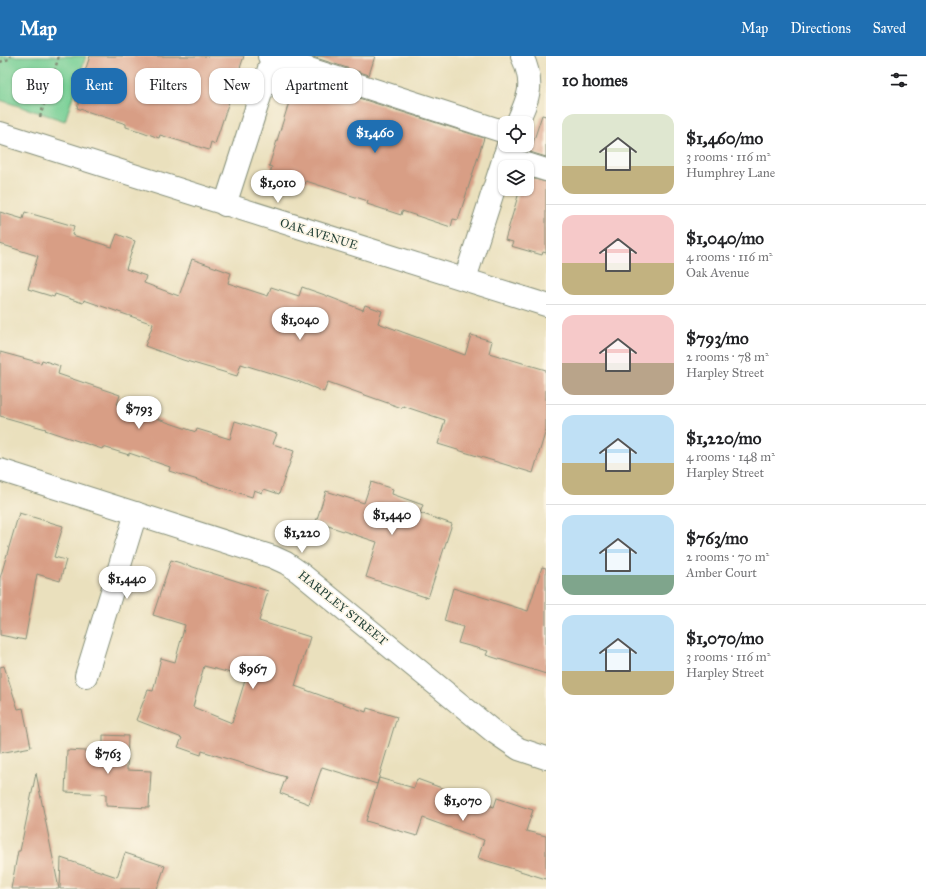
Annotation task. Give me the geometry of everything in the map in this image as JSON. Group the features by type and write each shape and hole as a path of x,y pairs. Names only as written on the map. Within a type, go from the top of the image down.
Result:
{"street":[{"path":"225,205 272,56 498,130"},
{"path":"520,116 530,85 530,78 522,56"},
{"name":"OAK AVENUE","path":"0,134 465,279 546,306"},
{"path":"465,279 506,152"},
{"path":"508,152 546,170"},
{"name":"HARPLEY STREET","path":"0,470 273,557 286,563 299,572 494,732 519,749 546,758"},
{"path":"86,676 136,513"}],"path":[{"path":"0,62 9,59 11,56"},
{"path":"40,117 59,56"}],"green space":[{"path":"0,56 86,56 82,68 71,68 71,102 65,121 12,104 63,104 63,68 12,68 12,104 0,100"}],"building":[{"path":"90,56 244,56 240,68 209,68 209,104 228,104 215,144 211,142 209,150 160,135 159,138 126,127 126,124 77,108 78,104 127,104 127,68 86,68"},
{"path":"310,56 375,56 369,75 362,73 362,68 347,68"},
{"path":"362,99 484,138 458,220 453,219 451,227 402,211 401,215 367,204 368,201 306,181 305,184 270,173 272,167 269,166 288,104 362,104"},
{"path":"542,115 546,116 546,157 530,152 534,152 534,140"},
{"path":"534,179 546,182 546,253 543,252 542,255 511,246 513,242 505,240 518,196 534,196"},
{"path":"0,212 23,219 25,212 74,226 72,235 112,247 117,234 135,241 126,269 146,276 144,283 179,296 192,259 231,273 228,283 268,296 271,287 299,296 302,287 363,310 365,305 382,311 378,323 465,355 471,335 492,341 489,353 546,370 546,430 533,473 438,444 445,420 403,406 402,408 328,382 324,392 300,382 241,364 237,376 183,360 145,346 153,324 84,300 83,303 55,294 54,297 28,289 38,256 0,244"},
{"path":"0,352 41,363 42,360 60,366 58,374 120,395 117,405 196,432 197,429 230,439 235,421 277,434 273,444 294,451 279,494 264,489 262,493 254,490 252,497 169,471 170,467 129,453 129,455 103,447 102,449 45,430 46,429 0,416"},
{"path":"371,482 393,489 392,494 423,505 420,513 452,524 428,598 366,577 377,542 316,522 326,491 364,503"},
{"path":"19,513 63,526 54,557 66,560 60,581 37,574 25,640 0,635 0,578"},
{"path":"171,560 268,591 259,621 310,637 295,686 366,712 367,708 397,717 377,784 322,767 309,804 280,793 286,777 202,751 201,755 178,747 182,738 136,720 148,690 153,691 161,658 175,662 185,625 153,615","holes":["204,666 246,677 232,723 193,707"]},
{"path":"542,567 546,568 546,674 486,655 488,651 458,643 463,627 444,621 453,588 528,611"},
{"path":"4,666 18,709 23,708 31,747 0,753 0,667"},
{"path":"103,735 128,736 127,770 151,771 149,808 106,806 106,794 65,792 67,750 103,752"},
{"path":"36,773 59,889 11,889 18,851 20,851"},
{"path":"379,778 414,788 417,779 494,807 497,798 533,810 526,831 546,836 546,879 478,858 484,840 423,818 417,836 366,821"},
{"path":"125,853 165,866 157,889 60,889 61,858 117,877"}]}
